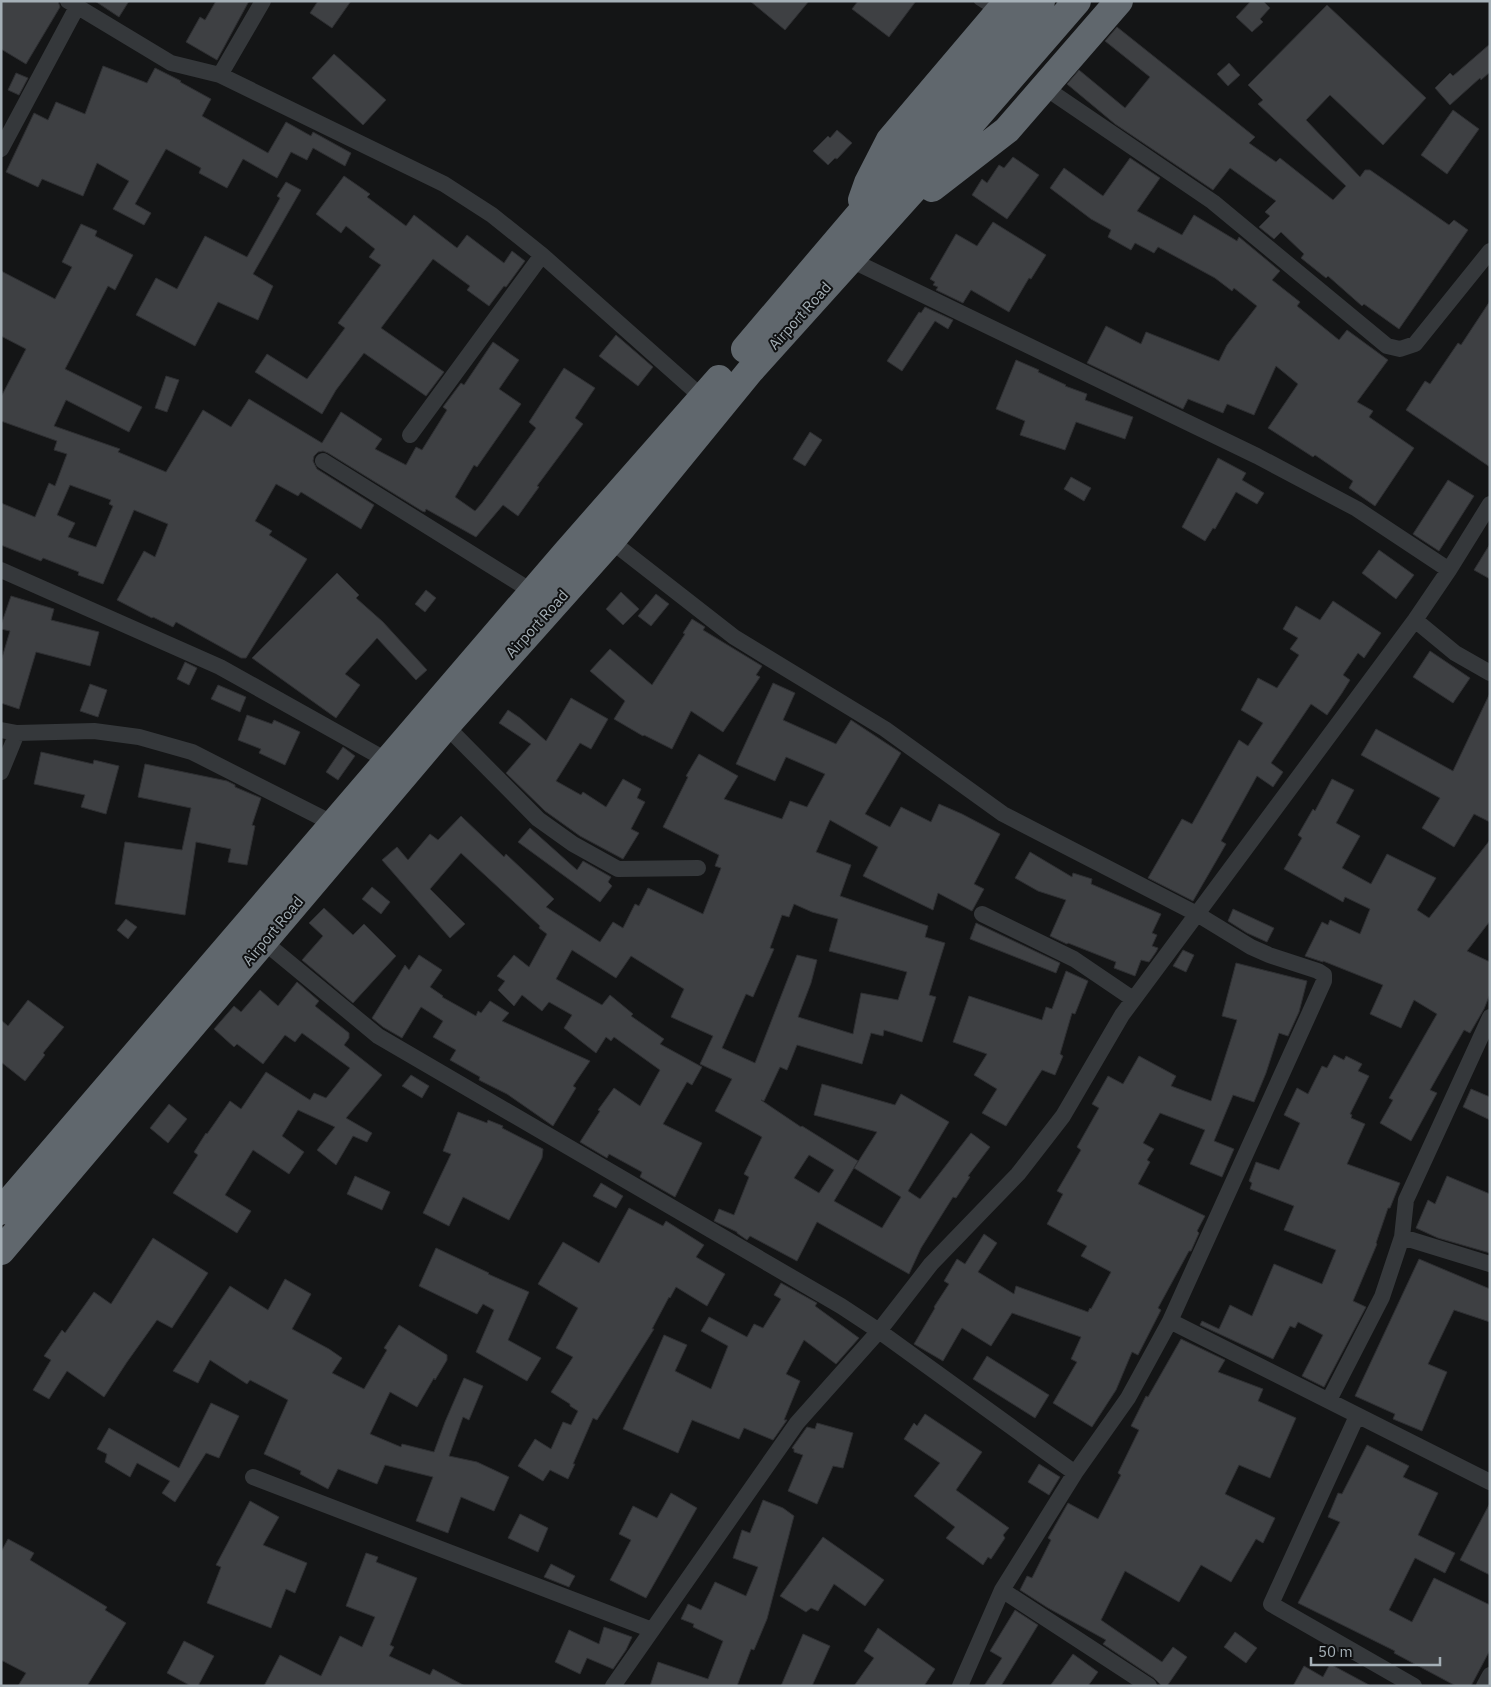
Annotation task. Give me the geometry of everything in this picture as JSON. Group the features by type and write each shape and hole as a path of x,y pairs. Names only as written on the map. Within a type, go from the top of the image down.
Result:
{"highway":[{"name":"Airport Road","path":"1,1211 446,726 611,541 750,371 851,260 864,228 1041,1"},
{"name":"Airport Road","path":"1,1250 255,934 334,824 533,592 703,398 1076,1"},
{"path":"864,228 945,176 1007,130 1119,1"},
{"path":"864,228 868,182 890,140 995,5"}],"street":[{"path":"220,75 263,1"},
{"path":"1,149 72,4 171,63 220,75 444,184 492,215 542,254 703,398"},
{"path":"1044,87 1213,202 1387,346 1400,349 1415,344 1490,251"},
{"path":"410,435 542,254"},
{"path":"851,260 1257,456 1357,509 1449,570"},
{"path":"323,461 533,592"},
{"path":"613,1686 797,1423 879,1332 930,1264 1018,1174 1064,1116 1122,1015 1415,620 1490,504"},
{"path":"611,541 734,636 886,729 1003,814 1197,914 1251,947 1318,971 1324,975 1324,981 1320,990 1170,1321 1128,1398 1075,1474 1002,1590 960,1686"},
{"path":"1,570 220,667 388,761"},
{"path":"1415,620 1455,653 1490,673"},
{"path":"446,726 538,819 573,844 618,869 698,868"},
{"path":"1,772 9,732 94,731 139,737 192,752 334,824"},
{"path":"982,914 1074,958 1134,999"},
{"path":"255,934 378,1036 841,1306 1075,1474"},
{"path":"1329,1400 1382,1297 1402,1237 1406,1200 1490,1017"},
{"path":"1402,1237 1490,1264"},
{"path":"1170,1321 1490,1482"},
{"path":"1357,1416 1272,1604 1414,1686"},
{"path":"253,1477 652,1630"},
{"path":"1002,1590 1126,1680 1150,1686"},
{"path":"1484,1686 1490,1675"}],"building":[{"path":"1,1 58,1 60,7 26,64 1,49"},
{"path":"95,1 129,1 119,17"},
{"path":"216,1 249,1 217,60 186,42 200,17 205,20"},
{"path":"318,1 351,1 332,28 310,13"},
{"path":"750,1 809,1 785,30"},
{"path":"858,1 916,1 889,37 852,9"},
{"path":"1251,1 1263,1 1270,8 1260,19 1263,22 1252,32 1236,17"},
{"path":"1327,5 1426,98 1383,145 1330,95 1306,120 1360,177 1365,170 1370,170 1449,225 1454,220 1468,230 1399,329 1364,304 1362,306 1328,276 1326,278 1301,258 1304,254 1281,232 1274,239 1259,227 1270,216 1265,212 1276,201 1230,168 1213,190 1115,124 1067,84 1079,70 1125,108 1150,77 1105,41 1117,27 1255,137 1249,143 1276,162 1280,158 1333,200 1346,186 1258,104 1263,100 1248,85"},
{"path":"1490,44 1490,72 1481,80 1480,78 1450,105 1435,88 1450,73 1453,76"},
{"path":"334,54 386,100 363,125 312,78"},
{"path":"1229,63 1240,75 1228,86 1217,74"},
{"path":"103,66 147,83 155,68 181,81 211,99 202,116 268,153 286,122 311,136 313,132 351,153 345,166 313,148 307,160 291,152 277,178 243,159 227,188 199,173 201,168 166,149 135,204 151,213 144,225 113,209 129,181 97,163 83,196 42,179 38,187 6,172 34,113 48,120 56,102 85,114"},
{"path":"16,73 28,78 19,95 8,90"},
{"path":"1453,110 1479,129 1447,174 1421,155"},
{"path":"837,130 852,143 837,159 835,158 828,165 813,151"},
{"path":"1013,157 1039,175 1007,219 972,195 982,179 987,183 999,165 1004,168"},
{"path":"1130,158 1160,178 1137,211 1182,235 1194,215 1237,241 1239,237 1280,271 1272,280 1300,302 1297,306 1339,340 1347,330 1388,360 1357,402 1373,411 1369,417 1414,448 1375,506 1349,488 1353,481 1315,455 1313,457 1268,428 1298,384 1276,366 1254,415 1227,404 1223,413 1188,399 1183,409 1087,363 1106,326 1141,344 1146,332 1219,361 1227,345 1257,306 1234,288 1232,291 1215,278 1158,247 1154,253 1135,243 1131,250 1108,237 1111,230 1091,219 1050,188 1064,168 1103,196"},
{"path":"344,176 370,194 367,197 406,226 414,215 457,248 467,235 504,263 512,251 525,261 489,306 467,290 470,286 433,259 381,328 444,372 426,396 364,353 336,390 322,414 255,372 267,354 307,379 345,328 338,323 381,265 369,257 375,249 346,226 341,233 316,214"},
{"path":"286,182 301,190 253,274 273,286 258,320 218,302 195,346 136,315 156,278 177,289 205,236 247,257 280,198 277,196"},
{"path":"993,222 1046,255 1031,279 1029,278 1009,312 971,290 963,303 936,290 938,287 933,285 935,282 930,279 956,234 977,246"},
{"path":"81,224 97,231 95,236 133,255 115,290 108,286 65,369 142,407 129,432 66,400 54,426 120,449 118,452 166,472 203,410 231,427 249,399 322,443 341,412 382,439 375,449 406,465 416,447 422,450 447,410 443,407 461,383 464,385 493,342 519,360 499,389 521,404 477,467 474,465 455,497 475,511 536,428 529,422 564,368 595,388 575,418 583,424 537,486 539,487 518,516 503,505 476,537 426,509 425,512 422,511 323,451 318,452 314,456 313,461 317,469 374,505 361,529 301,492 298,496 276,484 255,521 272,531 269,535 307,559 246,658 241,658 176,622 173,627 117,600 144,551 155,557 168,524 134,510 103,584 78,575 79,572 43,558 41,561 1,545 1,503 35,517 49,483 55,486 67,454 54,450 57,441 1,421 1,397 26,349 1,336 1,271 55,299 72,267 62,262","holes":["70,485 111,500 109,504 113,506 96,547 68,537 75,523 57,515"]},
{"path":"1490,301 1490,467 1406,410 1425,381 1430,384 1458,343 1461,345"},
{"path":"925,307 953,320 948,329 935,321 902,371 887,361 919,312 921,313"},
{"path":"616,335 653,367 638,386 599,356"},
{"path":"1016,360 1039,370 1038,372 1065,386 1087,394 1085,400 1133,417 1125,439 1076,422 1065,450 1020,435 1025,421 996,409"},
{"path":"166,376 179,380 167,412 155,408"},
{"path":"810,432 822,440 805,466 793,459"},
{"path":"1218,458 1246,473 1242,480 1264,493 1257,504 1236,492 1215,529 1213,528 1205,541 1182,527"},
{"path":"1071,477 1091,488 1084,501 1064,489"},
{"path":"1448,480 1474,496 1439,551 1413,534"},
{"path":"1490,544 1490,579 1474,570"},
{"path":"1379,550 1414,575 1396,599 1362,573"},
{"path":"337,573 359,595 356,598 383,622 427,670 416,680 377,638 345,674 360,685 336,718 252,658"},
{"path":"426,590 436,598 425,612 415,604"},
{"path":"621,592 639,609 623,625 606,609"},
{"path":"656,594 669,604 651,626 638,616"},
{"path":"11,596 54,609 51,620 99,632 90,666 36,652 19,709 1,703 1,661 10,631 1,629 1,625"},
{"path":"1333,601 1381,633 1364,658 1358,653 1343,675 1350,680 1342,693 1327,715 1311,704 1271,763 1283,772 1273,787 1257,776 1221,841 1226,844 1193,901 1148,878 1182,819 1192,824 1239,740 1248,746 1263,723 1241,710 1258,678 1277,688 1299,655 1290,649 1298,638 1283,629 1296,606 1320,620"},
{"path":"692,619 705,627 703,630 762,666 756,675 760,677 723,732 691,711 672,749 643,736 614,719 625,701 590,671 610,649 652,685 685,634 683,633"},
{"path":"1430,651 1470,678 1453,703 1413,677"},
{"path":"185,662 197,668 189,685 177,679"},
{"path":"773,683 795,693 783,720 836,744 851,720 901,753 865,814 890,827 901,807 931,822 939,804 1000,834 974,884 984,889 972,911 938,893 933,910 863,876 878,847 830,820 816,852 851,865 840,896 928,926 925,937 945,943 929,995 936,997 922,1042 884,1030 883,1036 871,1033 862,1064 797,1045 787,1070 780,1067 764,1101 761,1100 801,1127 858,1161 834,1201 882,1228 901,1197 854,1168 877,1132 814,1115 822,1084 895,1105 901,1094 949,1122 908,1191 920,1199 971,1133 990,1147 968,1176 970,1177 956,1198 953,1197 921,1248 909,1274 817,1222 797,1261 750,1236 747,1240 737,1232 714,1221 719,1209 734,1215 749,1177 744,1174 762,1137 715,1111 732,1079 700,1064 713,1036 671,1017 684,989 631,956 616,978 572,950 556,979 602,1005 610,995 633,1014 631,1016 664,1039 660,1044 702,1067 692,1085 687,1082 663,1124 702,1143 675,1197 640,1177 642,1172 609,1154 607,1158 580,1142 600,1111 598,1110 614,1088 640,1106 660,1070 614,1037 611,1041 606,1037 596,1053 564,1028 572,1015 549,1002 542,1011 522,995 514,1006 498,990 505,981 497,976 514,955 529,967 547,934 461,853 430,889 465,924 450,938 382,860 397,847 408,860 430,834 438,840 461,816 504,857 506,854 554,899 546,907 600,942 613,922 623,928 635,904 639,906 648,888 703,914 721,868 715,866 719,855 663,827 688,777 686,776 699,754 738,776 724,799 782,819 790,801 807,807 825,774 786,757 775,781 736,764","holes":["794,904 812,912 838,919 829,951 907,972 898,1000 861,993 853,1034 798,1017 811,983 817,960 797,955 755,1063 722,1048 746,994 753,997 774,949 770,948 782,915 789,917","809,1155 834,1170 819,1193 794,1178"]},
{"path":"90,684 107,690 98,717 80,711"},
{"path":"218,685 246,697 240,712 211,699"},
{"path":"1490,693 1490,822 1474,814 1454,847 1422,828 1440,798 1361,755 1376,729 1453,771"},
{"path":"571,698 608,719 591,749 580,743 556,781 581,795 583,792 606,807 623,779 641,789 637,798 645,802 631,829 639,833 623,859 580,836 545,811 506,773 531,744 499,723 508,710 546,741"},
{"path":"247,715 272,724 274,720 300,732 285,765 259,753 261,749 238,740"},
{"path":"343,747 355,756 338,780 326,772"},
{"path":"41,752 93,764 94,760 119,766 106,814 81,807 85,795 34,784"},
{"path":"145,764 227,781 235,785 235,787 261,798 252,825 255,826 247,865 228,862 231,849 196,842 185,915 115,904 125,842 182,850 191,808 138,797"},
{"path":"1332,779 1354,790 1336,823 1360,836 1342,868 1371,884 1387,854 1436,878 1417,910 1429,918 1490,840 1490,921 1467,951 1490,962 1490,994 1484,1009 1470,1033 1464,1030 1430,1090 1437,1093 1411,1141 1380,1123 1393,1100 1389,1098 1437,1014 1414,1000 1401,1028 1370,1014 1383,985 1323,961 1305,956 1322,922 1328,925 1330,920 1360,934 1370,909 1345,897 1343,902 1284,869 1302,838 1298,835 1313,809 1315,811"},
{"path":"530,828 577,870 583,861 611,877 608,882 612,886 600,902 518,842"},
{"path":"1030,852 1072,877 1073,873 1092,879 1091,884 1161,914 1152,933 1157,935 1152,946 1158,948 1149,962 1141,960 1135,976 1114,968 1116,962 1050,936 1066,900 1038,891 1015,878"},
{"path":"372,887 390,902 381,914 362,899"},
{"path":"324,908 353,935 364,924 396,956 353,1003 302,960 323,936 309,923"},
{"path":"1233,909 1274,928 1267,942 1247,933 1228,921"},
{"path":"126,919 137,927 128,939 117,930"},
{"path":"976,923 1060,963 1056,973 970,939"},
{"path":"1183,950 1194,955 1186,972 1173,966"},
{"path":"419,955 442,970 430,987 442,997 476,1016 478,1011 481,1013 490,1001 509,1013 502,1021 590,1061 573,1086 576,1088 553,1126 507,1094 479,1080 480,1077 450,1060 456,1050 433,1037 443,1021 421,1007 402,1038 372,1018 405,965 409,970"},
{"path":"1236,963 1307,981 1299,1012 1288,1036 1279,1033 1254,1102 1233,1095 1214,1141 1234,1149 1222,1177 1190,1164 1205,1130 1160,1113 1143,1143 1154,1149 1147,1160 1150,1162 1138,1184 1205,1216 1197,1231 1199,1233 1191,1251 1189,1251 1158,1308 1161,1310 1138,1355 1132,1352 1116,1390 1092,1427 1053,1403 1077,1362 1071,1359 1081,1337 1012,1313 991,1346 962,1328 943,1361 914,1344 949,1284 944,1281 957,1259 965,1264 984,1234 997,1243 978,1272 1014,1294 1016,1286 1088,1312 1091,1309 1111,1272 1081,1256 1087,1246 1047,1224 1063,1194 1057,1191 1081,1150 1077,1147 1099,1108 1092,1104 1108,1076 1123,1084 1139,1056 1176,1076 1171,1086 1211,1101 1237,1020 1222,1016"},
{"path":"1066,971 1088,981 1075,1014 1072,1013 1060,1054 1063,1056 1055,1075 1042,1070 1006,1126 982,1113 997,1089 974,1075 987,1054 953,1042 969,996 1042,1020 1046,1007 1052,1009"},
{"path":"297,982 319,1001 315,1006 349,1033 349,1038 344,1045 382,1075 346,1118 372,1133 367,1142 353,1136 336,1165 317,1150 335,1127 298,1110 282,1136 304,1152 289,1174 253,1150 225,1195 251,1211 237,1233 173,1193 198,1155 194,1152 230,1101 241,1109 266,1072 310,1100 314,1093 326,1098 350,1068 302,1033 295,1042 285,1035 263,1064 237,1044 234,1047 214,1029 234,1006 241,1012 260,990 278,1006"},
{"path":"28,1000 64,1027 43,1053 45,1055 25,1081 1,1062 1,1020 8,1026"},
{"path":"1334,1055 1344,1060 1346,1056 1362,1064 1358,1071 1369,1076 1350,1114 1352,1115 1351,1118 1365,1124 1347,1164 1400,1183 1390,1208 1388,1208 1377,1244 1353,1301 1366,1307 1324,1387 1302,1376 1323,1335 1298,1322 1295,1328 1290,1326 1273,1359 1200,1325 1202,1321 1219,1329 1230,1305 1252,1316 1274,1264 1322,1284 1336,1250 1284,1230 1294,1206 1250,1189 1252,1183 1249,1181 1256,1162 1279,1170 1300,1123 1284,1115 1297,1088 1308,1094 1322,1066 1327,1068"},
{"path":"411,1075 429,1086 422,1098 402,1086"},
{"path":"1471,1089 1490,1097 1490,1120 1463,1107"},
{"path":"169,1104 187,1119 168,1143 150,1128"},
{"path":"458,1112 487,1123 488,1120 503,1126 502,1128 543,1149 542,1158 509,1220 463,1197 449,1226 423,1213 451,1154 443,1151"},
{"path":"355,1176 390,1192 382,1210 347,1194"},
{"path":"1447,1176 1490,1194 1490,1253 1438,1238 1416,1228 1428,1200 1435,1204"},
{"path":"601,1183 623,1196 616,1208 593,1196"},
{"path":"629,1208 663,1226 666,1221 704,1245 696,1257 725,1274 707,1306 676,1287 652,1329 654,1329 597,1420 593,1418 568,1479 550,1470 543,1481 518,1466 535,1439 551,1449 563,1422 571,1425 578,1411 551,1392 573,1357 556,1348 578,1308 538,1284 563,1242 599,1263"},
{"path":"153,1238 208,1273 172,1328 157,1320 104,1397 67,1371 49,1399 33,1390 51,1360 44,1356 62,1330 65,1333 94,1292 111,1304"},
{"path":"436,1248 529,1292 508,1340 541,1358 527,1381 476,1352 494,1310 483,1304 477,1314 419,1286"},
{"path":"1419,1259 1490,1289 1490,1322 1454,1310 1428,1364 1447,1372 1422,1431 1393,1419 1395,1414 1355,1396"},
{"path":"285,1279 311,1294 292,1329 342,1358 332,1373 364,1389 387,1350 384,1348 399,1325 447,1355 447,1360 417,1407 390,1392 370,1434 401,1447 402,1444 434,1452 464,1378 483,1386 469,1420 463,1417 449,1456 477,1462 509,1477 494,1511 461,1497 448,1533 416,1521 433,1477 385,1465 377,1484 338,1469 328,1489 300,1474 301,1471 264,1454 288,1400 250,1380 247,1384 210,1360 198,1383 173,1371 230,1286 268,1310"},
{"path":"781,1283 817,1303 815,1306 859,1338 836,1364 804,1340 786,1374 800,1381 784,1420 787,1420 773,1440 744,1428 739,1439 692,1420 678,1453 623,1429 664,1335 687,1345 675,1371 711,1389 728,1346 701,1331 709,1317 747,1337 754,1324 763,1328 781,1299 774,1295"},
{"path":"1181,1339 1225,1360 1218,1372 1263,1389 1258,1401 1296,1418 1270,1478 1239,1465 1225,1494 1275,1518 1263,1543 1256,1539 1231,1582 1201,1565 1179,1602 1125,1571 1101,1620 1162,1662 1173,1647 1187,1657 1167,1686 1162,1686 1154,1678 1103,1644 1106,1640 1020,1590 1027,1576 1032,1578 1051,1540 1048,1538 1068,1503 1098,1519 1121,1475 1118,1473 1139,1430 1131,1426 1146,1396 1148,1397"},
{"path":"987,1356 1049,1395 1035,1418 973,1379"},
{"path":"211,1403 239,1416 219,1458 206,1453 175,1502 162,1493 170,1481 137,1463 130,1477 105,1462 107,1454 97,1449 109,1428 179,1468"},
{"path":"925,1414 982,1452 956,1490 1009,1528 1003,1535 1005,1538 991,1559 988,1557 983,1565 946,1538 955,1527 914,1496 940,1463 904,1439 914,1423 917,1426"},
{"path":"817,1423 853,1433 843,1468 833,1466 817,1504 788,1491 803,1455 794,1452 792,1448 807,1427 815,1429"},
{"path":"1367,1445 1409,1466 1403,1477 1438,1493 1418,1535 1455,1553 1445,1573 1415,1558 1389,1610 1412,1622 1434,1578 1490,1605 1490,1650 1471,1686 1456,1686 1394,1653 1395,1651 1298,1603 1340,1522 1328,1517 1338,1493 1342,1494"},
{"path":"1039,1464 1060,1477 1049,1495 1028,1482"},
{"path":"671,1493 697,1508 646,1598 610,1580 631,1540 619,1534 633,1506 657,1518"},
{"path":"763,1500 783,1508 794,1516 767,1619 754,1650 751,1649 737,1686 650,1686 658,1662 708,1679 723,1641 693,1627 694,1624 681,1619 688,1604 701,1610 715,1582 746,1596 758,1567 733,1558 742,1530 750,1533"},
{"path":"250,1501 279,1517 263,1545 307,1563 295,1593 286,1589 271,1628 207,1603 221,1567 216,1565"},
{"path":"1490,1503 1490,1575 1460,1560"},
{"path":"520,1514 548,1528 538,1552 508,1538"},
{"path":"823,1537 884,1580 865,1606 834,1584 818,1611 811,1608 806,1612 780,1596"},
{"path":"8,1539 34,1553 30,1560 107,1607 105,1610 126,1623 87,1686 18,1686 26,1673 1,1660 1,1552"},
{"path":"366,1553 378,1557 376,1562 417,1578 390,1645 394,1647 389,1656 430,1675 433,1669 465,1686 264,1686 280,1655 321,1676 340,1636 362,1647 375,1617 346,1606"},
{"path":"551,1564 575,1576 569,1587 544,1577"},
{"path":"1015,1610 1038,1625 1001,1686 984,1686 1002,1658 990,1651"},
{"path":"604,1627 632,1637 613,1669 587,1658 580,1674 555,1662 569,1630 599,1644"},
{"path":"878,1628 935,1669 924,1686 854,1686 874,1658 864,1651"},
{"path":"1235,1632 1257,1648 1246,1663 1224,1647"},
{"path":"803,1634 830,1646 812,1686 781,1686"},
{"path":"184,1641 214,1656 198,1686 191,1686 167,1673"},
{"path":"1073,1654 1098,1672 1088,1686 1050,1686"},
{"path":"1330,1664 1371,1686 1293,1686 1304,1666 1323,1677"}]}
